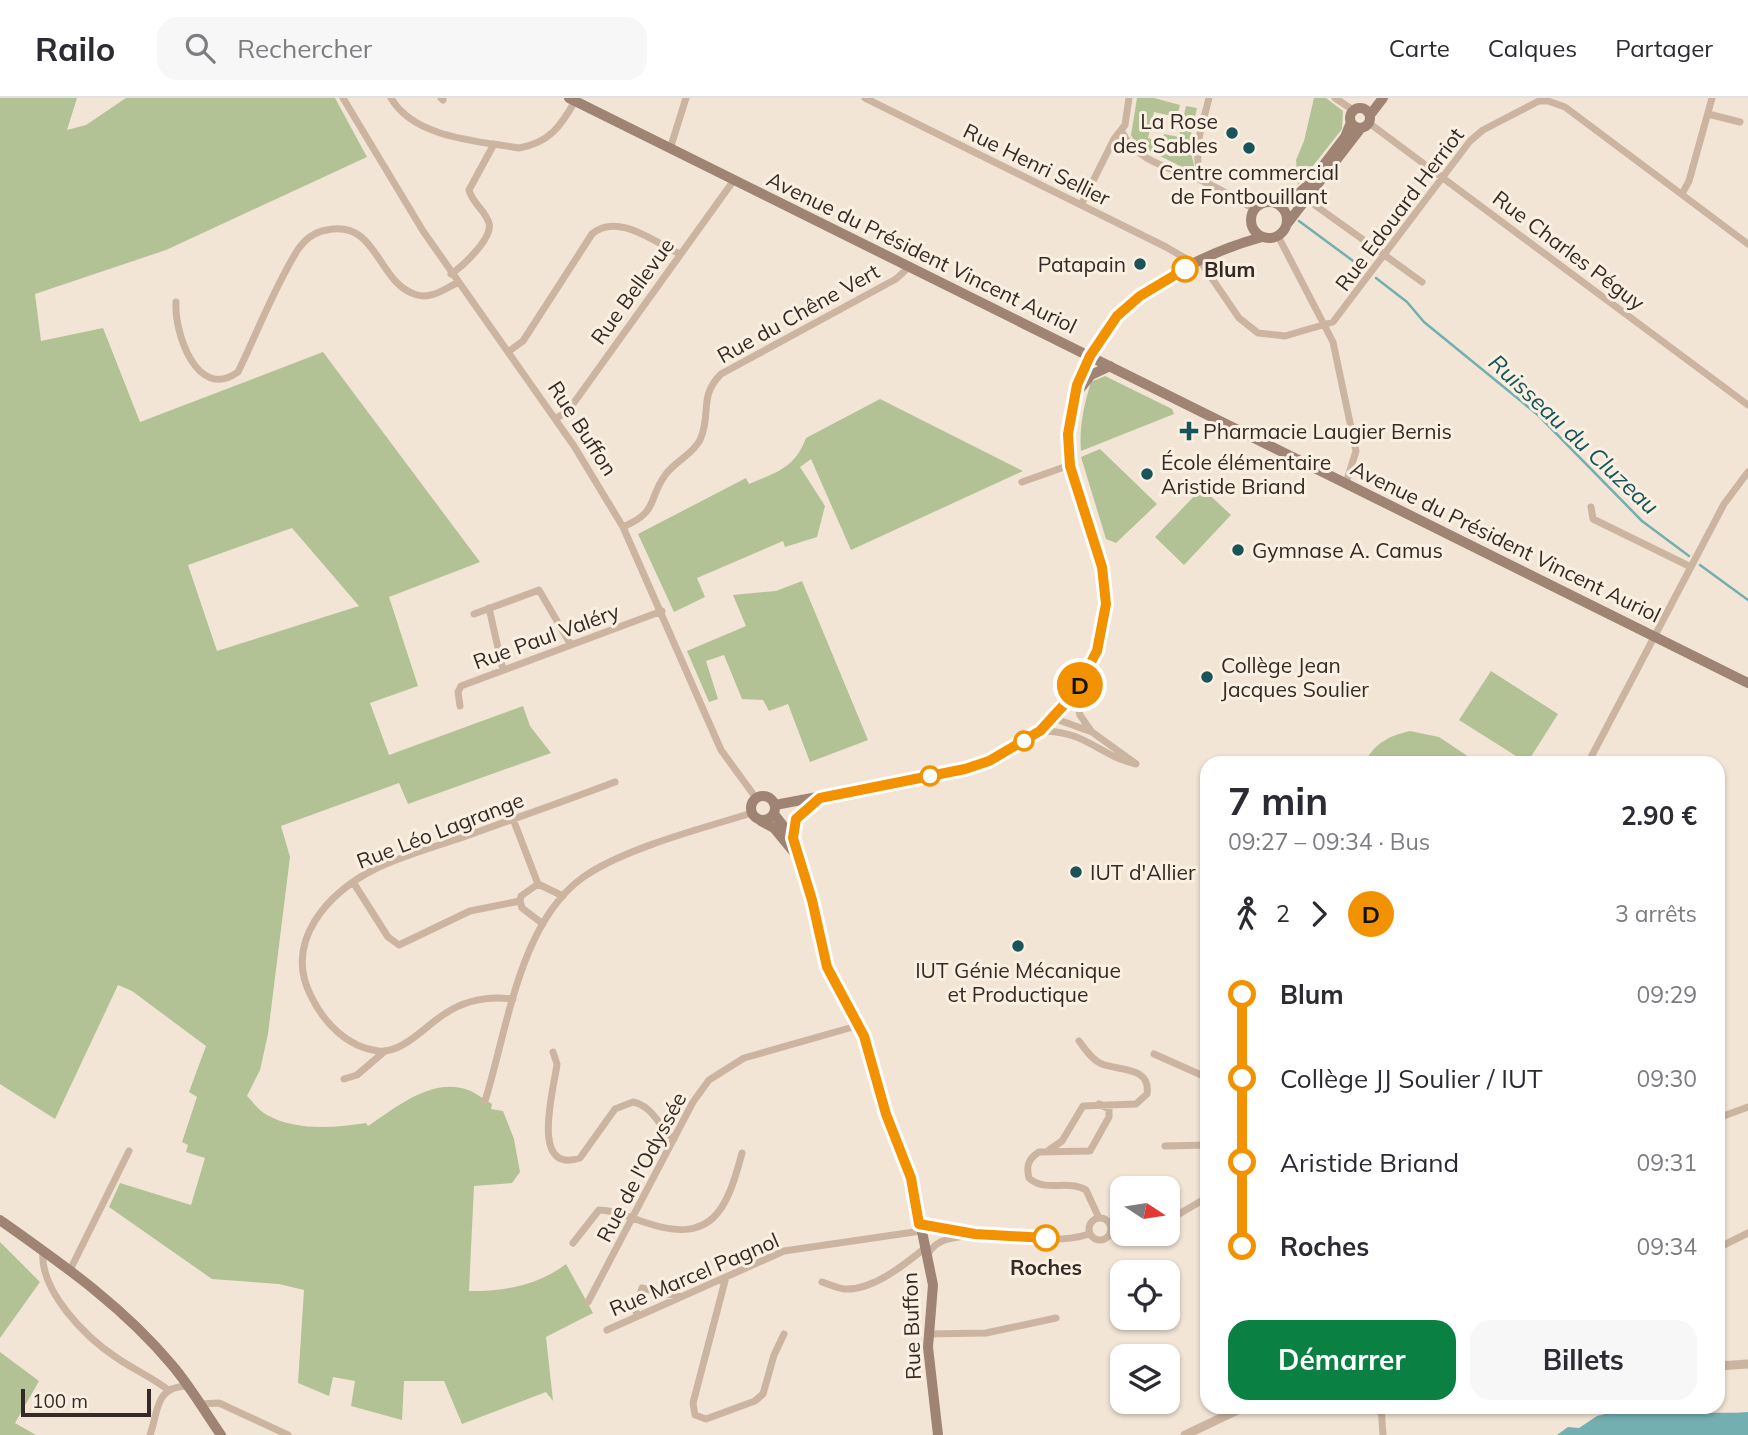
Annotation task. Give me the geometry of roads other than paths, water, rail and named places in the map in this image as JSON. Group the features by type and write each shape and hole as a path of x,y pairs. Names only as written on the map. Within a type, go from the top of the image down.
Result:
{"main road":[{"path":"1243,243 1254,209 1264,202 1289,202 1303,191 1345,137 1357,109 1373,98"},
{"path":"775,809 767,797 756,798 752,803 752,813 761,820 769,819 775,809 965,769 989,761 1040,731 1074,694 1097,651 1106,604 1102,567 1070,466 1068,434 1072,405 1090,356 1117,316 1147,292 1200,261 1243,243 1262,237 1279,236 1305,198 1367,122 1383,98"},
{"name":"Avenue du Président Vincent Auriol","path":"572,100 1748,683"},
{"path":"1357,109 1367,122"},
{"path":"1351,122 1367,122"},
{"path":"1276,203 1285,211 1287,224"},
{"path":"1251,225 1262,237"},
{"path":"1072,405 1085,380 1110,366"},
{"path":"793,838 796,819 820,798"},
{"name":"Rue Buffon","path":"775,809 793,838 827,967 860,1025 886,1114 911,1178 933,1285 928,1334 938,1435"},
{"name":"Rue Buffon","path":"761,820 774,828 799,860"},
{"path":"0,1220 70,1270 138,1328 187,1386 221,1435"}],"street":[{"name":"Rue Buffon","path":"343,98 451,274 555,419 623,527 721,750 756,798"},
{"path":"391,98 398,110 424,127 519,148 552,135 560,127 572,100"},
{"path":"670,149 685,98"},
{"name":"Rue Henri Sellier","path":"865,98 1166,247 1185,258 1189,266"},
{"path":"1129,98 1122,132 1129,148 1204,181 1254,209"},
{"path":"1204,181 1196,165 1196,154 1209,98"},
{"path":"1335,98 1357,109"},
{"path":"1682,194 1689,181 1712,98"},
{"name":"Rue Edouard Herriot","path":"1325,325 1338,318 1470,141 1483,130 1531,104 1549,99 1565,107 1748,244"},
{"path":"1708,114 1740,122"},
{"name":"Rue Charles Péguy","path":"1367,122 1748,405"},
{"path":"1081,205 1114,139 1122,132"},
{"path":"451,274 469,261 489,231 489,224 469,190 494,144"},
{"name":"Rue Bellevue","path":"555,419 568,411 734,180"},
{"path":"1305,198 1422,282"},
{"path":"508,352 523,341 599,228 606,225 623,226 680,254"},
{"path":"176,302 175,322 198,371 218,380 238,372 297,251 321,231 348,229 360,235 369,242 398,282 418,295 437,293 457,282"},
{"path":"1279,236 1333,342 1356,450 1346,483"},
{"path":"1200,261 1239,318 1258,332 1285,336 1325,325"},
{"name":"Rue du Chêne Vert","path":"623,527 650,509 666,474 699,442 704,430 707,392 721,374 896,279 909,267"},
{"path":"1022,482 1070,466"},
{"path":"1593,756 1724,505 1748,472"},
{"path":"1591,506 1593,519 1691,567"},
{"path":"474,614 539,590 571,645"},
{"path":"489,608 503,670"},
{"name":"Rue Paul Valéry","path":"460,706 458,692 461,686 662,611"},
{"path":"1074,694 1080,716 1092,732"},
{"path":"1040,731 1074,734 1119,760 1136,764 1092,732 1053,718"},
{"name":"Rue Léo Lagrange","path":"386,1051 364,1047 339,1034 311,997 302,967 306,937 317,916 353,882 375,869 615,782"},
{"path":"485,1101 513,999 543,924 563,896 600,868 752,813"},
{"path":"513,819 538,884 563,896"},
{"path":"353,882 388,937 400,945 470,911 520,901"},
{"path":"538,884 520,896 520,901 522,908 543,924"},
{"path":"344,1079 357,1075 386,1051 405,1043 447,1012 468,1002 513,999"},
{"name":"Rue de l'Odyssée","path":"588,1302 701,1091 726,1067 744,1058 860,1025"},
{"path":"1049,1151 1062,1142 1083,1106 1122,1105 1142,1100 1147,1090 1145,1079 1133,1070 1099,1063 1079,1041"},
{"path":"553,1052 557,1064 547,1141 556,1157 564,1160 580,1158 615,1109 633,1102 649,1109 664,1131 674,1139"},
{"path":"1154,1054 1200,1074"},
{"path":"1099,1104 1108,1108 1109,1117"},
{"path":"822,1282 844,1289 866,1284 925,1252 933,1244 944,1239 975,1234 1063,1239 1090,1234 1101,1240 1110,1233 1108,1223 1099,1218 1089,1194 1081,1187 1041,1186 1029,1178 1027,1170 1032,1156 1049,1151 1090,1150 1109,1117 1122,1105"},
{"path":"1725,1115 1748,1107"},
{"path":"1165,1146 1200,1145"},
{"path":"70,1270 129,1151"},
{"path":"573,1242 599,1210 672,1230 699,1228 719,1214 733,1187 743,1153"},
{"path":"1180,1213 1200,1202"},
{"path":"1090,1234 1090,1223 1099,1218"},
{"name":"Rue Marcel Pagnol","path":"607,1330 784,1251 920,1228 975,1234"},
{"path":"1725,1244 1748,1233"},
{"path":"43,1251 42,1265 49,1286 58,1300 114,1356 167,1389"},
{"path":"726,1277 693,1403 695,1415 706,1419 755,1401 763,1394 774,1355 785,1334"},
{"path":"638,1316 635,1310 642,1288 681,1297"},
{"path":"928,1334 986,1333 1056,1318"},
{"path":"1725,1366 1748,1364"},
{"path":"150,1435 163,1391 187,1386"},
{"path":"200,1404 219,1403 288,1435"},
{"path":"1185,1435 1229,1414"},
{"path":"1382,1414 1383,1435"}],"water":[{"path":"1748,1412 1748,1435 1557,1435 1568,1427 1579,1428 1597,1416"}],"waterway":[{"name":"Ruisseau du Cluzeau","path":"1299,221 1364,269"},
{"name":"Ruisseau du Cluzeau","path":"1376,278 1407,302 1424,322 1538,415 1642,521 1689,556"},
{"name":"Ruisseau du Cluzeau","path":"1700,565 1748,600"}],"place":[{"name":"La Rose des Sables","path":"1232,133"},
{"name":"Centre commercial de Fontbouillant","path":"1249,148"},
{"name":"Patapain","path":"1140,264"},
{"name":"Blum","path":"1185,269"},
{"name":"Pharmacie Laugier Bernis","path":"1189,431"},
{"name":"École élémentaire Aristide Briand","path":"1147,474"},
{"name":"Gymnase A. Camus","path":"1238,550"},
{"name":"Collège Jean Jacques Soulier","path":"1207,677"},
{"name":"IUT d'Allier","path":"1076,872"},
{"name":"IUT Génie Mécanique et Productique","path":"1018,946"},
{"name":"Roches","path":"1046,1238"}]}
